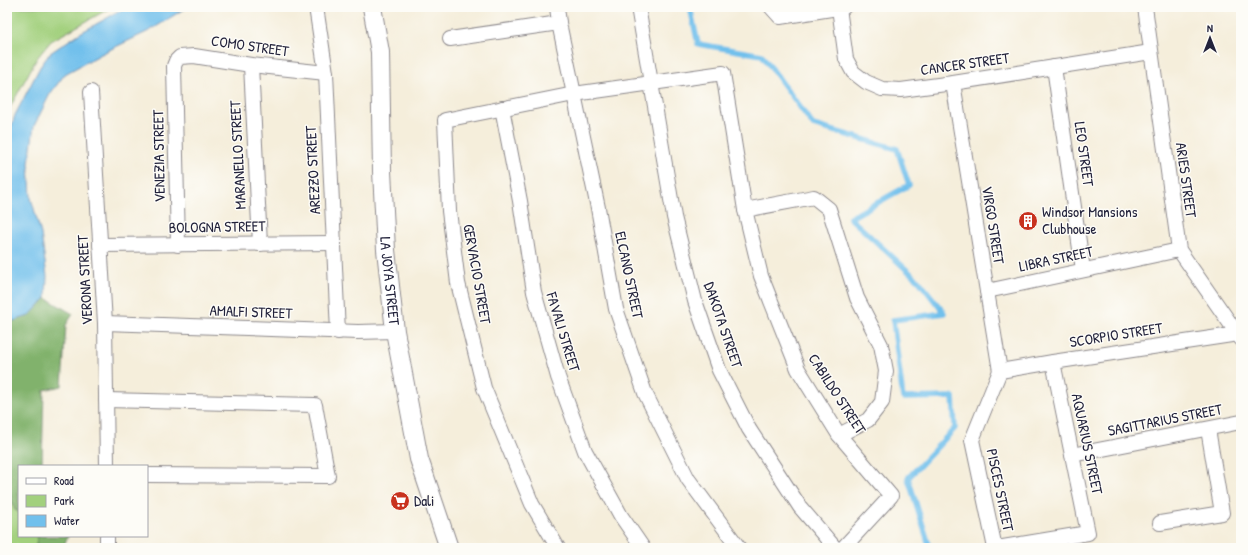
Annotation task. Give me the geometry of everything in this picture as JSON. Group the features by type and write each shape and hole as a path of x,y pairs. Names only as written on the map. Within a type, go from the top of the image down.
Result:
{"street":[{"name":"AREZZO STREET","path":"316,7 326,73 338,332"},
{"name":"LA JOYA STREET","path":"372,7 380,52 382,171 386,250 395,331 419,459 449,548"},
{"name":"ELCANO STREET","path":"557,7 559,23 598,208 616,309 645,393 688,479 739,548"},
{"name":"DAKOTA STREET","path":"638,7 674,217 695,300 719,370 749,429 800,507 835,548"},
{"path":"775,12 841,7"},
{"name":"CANCER STREET","path":"841,7 846,59 853,72 866,82 882,88 901,90 953,84 1151,52"},
{"name":"ARIES STREET","path":"1145,7 1179,250 1239,336"},
{"path":"450,39 559,23"},
{"name":"COMO STREET","path":"174,66 180,57 194,56 250,65 326,73"},
{"name":"MARANELLO STREET","path":"250,65 260,244"},
{"name":"VENEZIA STREET","path":"174,66 178,244"},
{"name":"LEO STREET","path":"1054,67 1083,270"},
{"name":"CABILDO STREET","path":"651,84 723,73 745,210 761,276 798,369 839,434 891,496 843,548"},
{"name":"GERVACIO STREET","path":"558,548 532,504 484,388 458,283 450,219 445,120 574,94 651,84"},
{"name":"VIRGO STREET","path":"953,84 1000,371"},
{"name":"VERONA STREET","path":"91,92 105,323 107,465"},
{"name":"FAVALI STREET","path":"502,108 520,201 534,292 558,377 586,452 621,516 643,548"},
{"path":"745,210 814,197 829,209 857,298 882,345 886,371 882,402 868,420 839,434"},
{"name":"BOLOGNA STREET","path":"100,245 334,243"},
{"name":"LIBRA STREET","path":"987,291 1179,250"},
{"name":"AMALFI STREET","path":"105,323 338,332 395,331"},
{"name":"SCORPIO STREET","path":"1000,371 1053,362 1239,336"},
{"name":"AQUARIUS STREET","path":"1053,362 1088,533"},
{"name":"PISCES STREET","path":"1000,371 972,440 996,548 1088,533"},
{"path":"106,400 315,405 328,476 148,475"},
{"name":"SAGITTARIUS STREET","path":"1072,455 1208,430 1241,422"},
{"path":"1160,523 1222,513 1208,430"},
{"path":"107,537 107,548"}],"green space":[{"path":"7,7 112,7 51,41 37,58 7,113"},
{"path":"46,298 73,314 66,325 62,386 44,390 42,465 18,465 18,512 15,510 7,484 7,323 29,316"},
{"path":"7,484 15,509 18,511 18,537 38,537 35,548 7,548"},
{"path":"38,537 68,537 63,548 35,548"}],"water":[{"path":"127,7 187,7 151,30 105,52 65,74 50,94 34,126 29,163 31,198 41,234 47,276 46,298 29,316 7,323 7,141 15,115 40,67 50,53 80,33"}],"waterway":[{"path":"690,7 698,44 762,55 813,125 897,149 909,185 850,218 919,281 944,313 893,320 903,398 953,397 955,428 908,478 930,548"}],"place":[{"name":"Windsor Mansions Clubhouse","path":"1028,221"},
{"name":"Dali","path":"400,501"}]}
